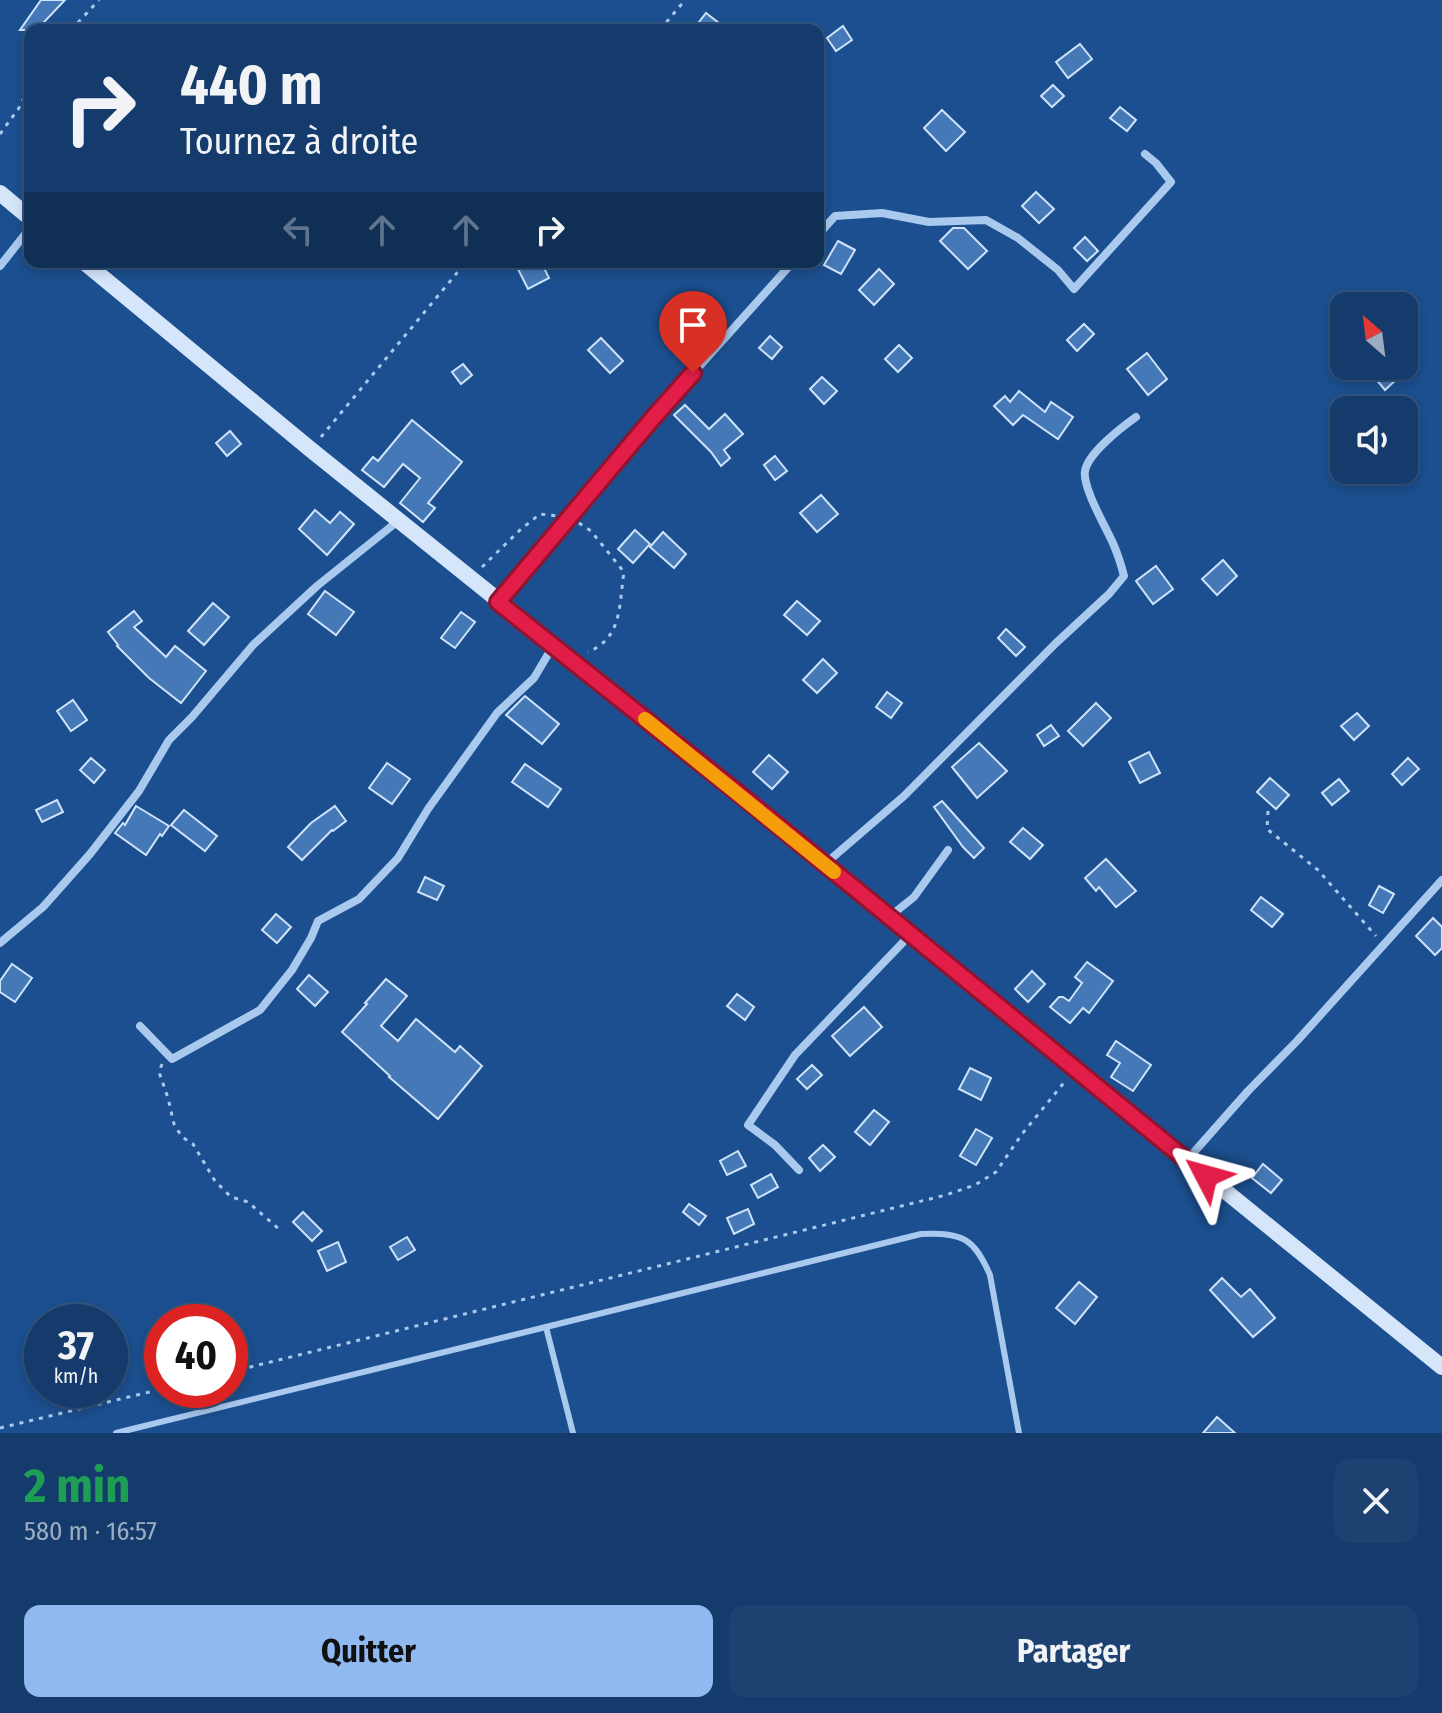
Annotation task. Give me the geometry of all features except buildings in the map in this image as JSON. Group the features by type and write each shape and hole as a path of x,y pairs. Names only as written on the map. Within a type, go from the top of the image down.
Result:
{"street":[{"path":"824,228 835,216 882,213 929,222 986,220 1018,238 1058,270 1074,289 1171,182 1145,154"},
{"path":"0,193 24,213"},
{"path":"0,266 24,236"},
{"path":"91,268 469,579 1442,1367"},
{"path":"498,602 653,418 788,268"},
{"path":"825,865 904,796 1124,576 1112,541 1095,507 1084,471 1102,445 1136,417"},
{"path":"0,943 43,907 90,854 139,791 169,740 253,645 317,586 398,521"},
{"path":"140,1026 172,1059 260,1010 292,970 318,921 359,899 398,858 428,809 497,713 534,678 553,646"},
{"path":"888,917 914,897 948,850"},
{"path":"1187,1160 1442,880"},
{"path":"799,1170 775,1145 748,1125 795,1055 910,935"}],"lane":[{"path":"116,1433 921,1234 944,1232 966,1239 981,1253 990,1275 1019,1433"},
{"path":"546,1327 573,1433"}],"path":[{"path":"77,24 99,0"},
{"path":"665,24 685,0"},
{"path":"0,134 24,97"},
{"path":"310,449 461,268"},
{"path":"469,579 540,514 569,517 591,531 624,572 619,617 609,636 597,648 569,659"},
{"path":"1268,811 1267,829 1318,870 1384,945"},
{"path":"166,1053 159,1072 174,1124 182,1137 193,1144 215,1181 231,1197 248,1202 280,1230"},
{"path":"248,1368 915,1203 975,1185 996,1172 1043,1107 1075,1070"},
{"path":"0,1428 144,1393"}],"slow traffic":[{"path":"645,719 834,872"}],"route":[{"path":"693,373 498,602 743,797 1206,1176"}]}
